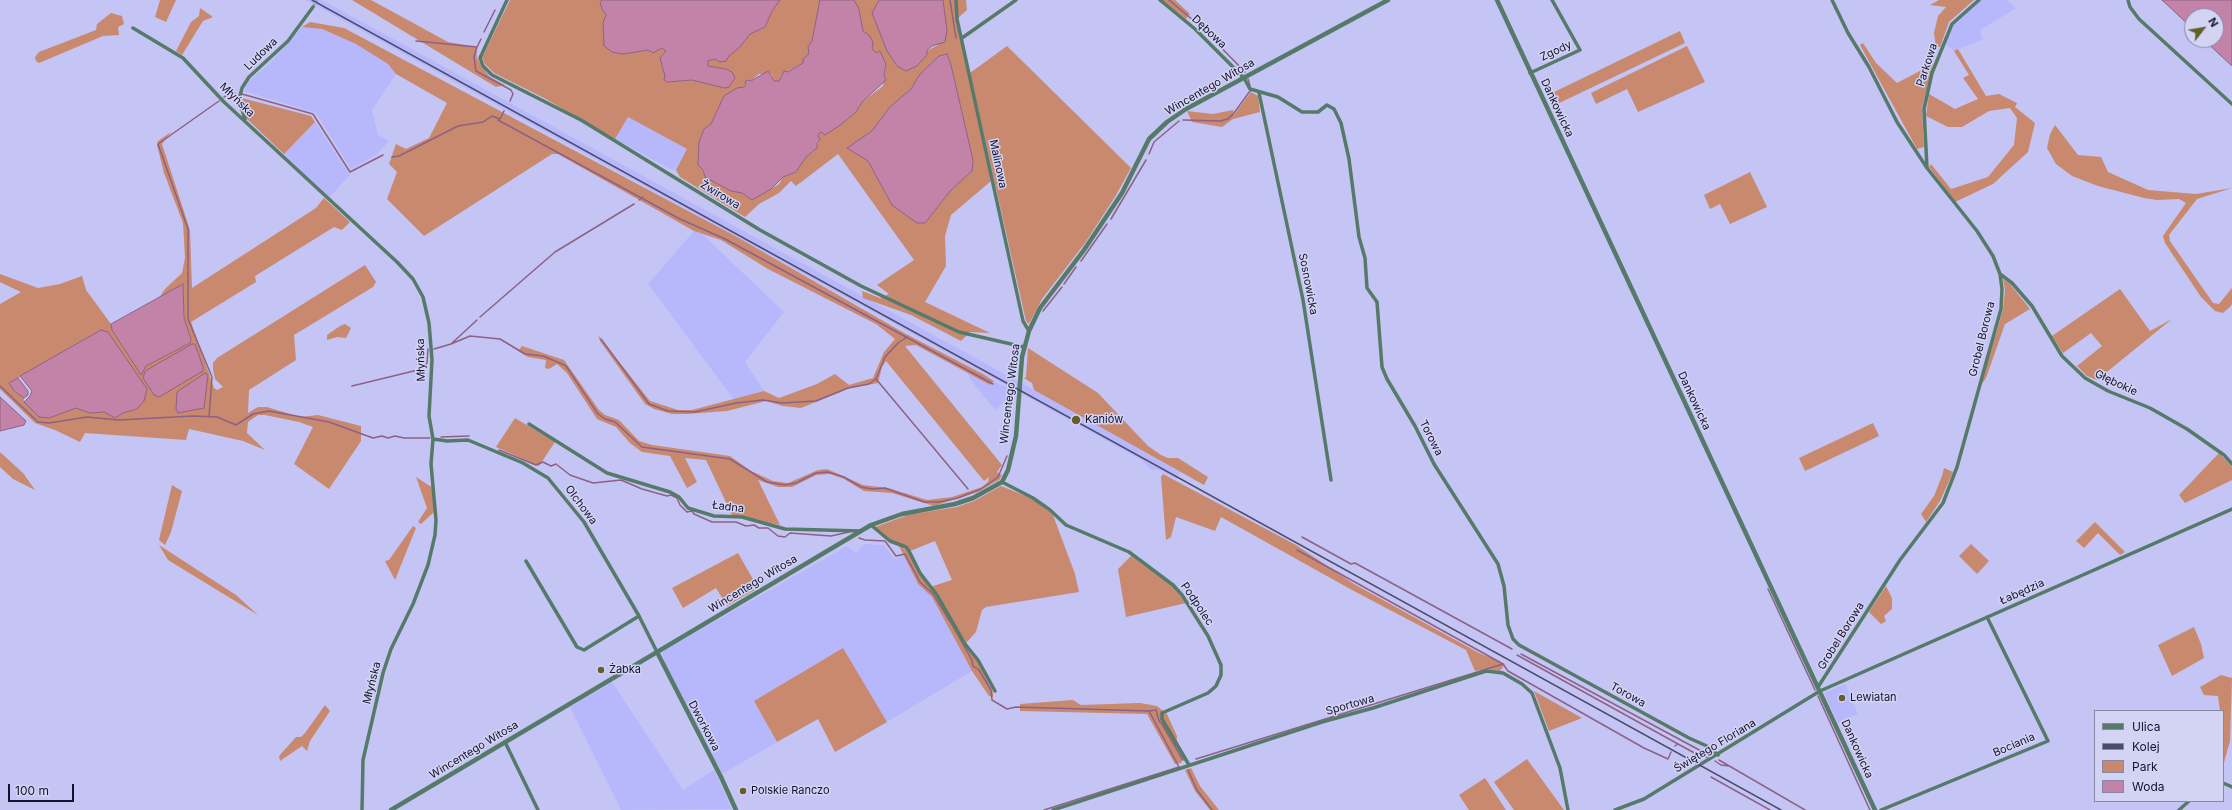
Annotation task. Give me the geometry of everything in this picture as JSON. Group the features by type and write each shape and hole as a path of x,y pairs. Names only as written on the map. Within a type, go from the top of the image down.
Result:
{"street":[{"name":"Żwirowa","path":"506,0 480,58 483,66 492,75 581,120 760,230 862,286 959,332 1024,347"},
{"name":"Malinowa","path":"956,0 962,38 1023,321 1029,331"},
{"path":"962,38 1016,0"},
{"name":"Dębowa","path":"1160,0 1195,29 1244,78"},
{"name":"Wincentego Witosa","path":"391,810 871,525 902,514 955,504 973,498 1002,482 1008,470 1016,436 1024,347 1029,331 1040,308 1084,250 1122,193 1150,139 1167,122 1186,109 1388,0"},
{"name":"Dankowicka","path":"1497,0 1875,810"},
{"name":"Zgody","path":"1530,73 1580,50 1552,0"},
{"name":"Grobel Borowa","path":"1819,689 1900,560 1943,504 1956,467 2001,309 2002,289 2000,274 1993,256 1927,168 1897,122 1869,67 1848,33 1832,0"},
{"name":"Parkowa","path":"1927,168 1924,109 1932,73 1952,24 1979,0"},
{"path":"2128,0 2130,7 2139,19 2232,104"},
{"name":"Ludowa","path":"245,119 239,100 242,88 249,77 288,41 313,7"},
{"name":"Młyńska","path":"133,28 183,58 224,102 241,118 245,119 323,195 397,262 416,285 423,297 429,323 432,360 429,416 434,439 431,464 436,520 435,535 428,565 391,649 383,674 364,760 362,810"},
{"path":"1244,78 1250,89 1259,93"},
{"name":"Sosnowicka","path":"1259,93 1303,300 1332,480"},
{"name":"Torowa","path":"1259,93 1278,96 1302,112 1318,112 1327,105 1334,109 1341,123 1349,159 1359,237 1365,258 1367,288 1377,302 1382,367 1387,379 1415,426 1434,464 1498,564 1504,586 1508,625 1513,639 1519,645 1689,738 1709,746 1718,755"},
{"path":"1916,152 1926,149"},
{"name":"Głębokie","path":"2000,274 2012,283 2032,306 2062,356 2084,378 2150,408 2187,429 2224,455 2232,464"},
{"name":"Ładna","path":"528,424 607,473 670,492 679,498 688,508 714,516 742,517 785,529 862,531"},
{"name":"Olchowa","path":"434,439 447,441 468,440 523,463 548,478 584,522 640,616 657,652"},
{"name":"Podpolec","path":"1002,482 1033,498 1050,510 1066,525 1129,552 1173,585 1182,595 1208,636 1221,665 1221,675 1216,686 1208,693 1162,713 1162,719 1189,765"},
{"name":"Łabędzia","path":"1819,689 2232,509"},
{"path":"871,525 890,541 906,547 909,551 920,573 937,595 966,644 978,660 995,691"},
{"path":"526,560 577,647 584,650 640,616"},
{"name":"Bociania","path":"1881,810 2048,741 1987,617"},
{"name":"Dworkowa","path":"657,652 721,777 736,810"},
{"name":"Sportowa","path":"1053,810 1189,765 1486,671 1502,673 1522,684 1532,694 1560,768 1568,810"},
{"name":"Świętego Floriana","path":"1615,810 1644,799 1718,755 1819,689"},
{"path":"505,742 538,810"},
{"path":"2179,810 2189,802"}],"shaded area":[{"path":"306,0 322,0 1032,389 1180,472 1176,479 1157,469 1154,470 1149,468 1143,461 1122,449"},
{"path":"1981,0 2007,0 2016,8 1980,30 1983,39 1954,51 1945,44 1953,25"},
{"path":"302,27 321,29 356,44 388,64 396,74 372,110 378,135 389,141 376,155 351,169 316,113 244,91 248,82 271,62"},
{"path":"628,117 687,149 676,170 670,169 615,139"},
{"path":"315,122 350,175 329,198 284,154"},
{"path":"694,231 701,233 784,312 745,362 764,391 735,401 648,284"},
{"path":"968,373 990,385 994,381 1015,391 1014,404 1008,399 995,410 970,379"},
{"path":"864,544 884,545 895,559 903,555 918,584 932,597 972,671 887,722 843,649 754,701 777,742 722,774 667,670 662,654 665,650 847,546 856,553"},
{"path":"612,682 683,790 714,770 732,809 621,810 570,707"},
{"path":"1845,684 1858,714 1838,723 1824,693"}],"green space":[{"path":"160,0 176,0 166,22 155,17"},
{"path":"352,0 371,0 448,42 476,47 477,58 482,67 490,77 505,85 496,87"},
{"path":"510,0 602,0 600,2 606,15 603,23 604,38 623,54 662,48 666,51 660,58 667,82 692,80 725,88 726,69 708,66 708,61 729,56 740,47 750,34 765,27 772,11 780,0 820,0 812,41 808,47 809,54 803,63 781,75 779,81 774,81 771,74 759,74 751,81 747,80 744,87 737,88 724,96 711,124 704,129 698,160 705,177 731,191 763,194 779,184 783,177 796,172 806,157 813,152 820,140 818,135 821,132 839,126 856,112 862,102 883,86 886,64 880,52 876,53 872,49 873,42 869,35 863,31 859,9 854,0 879,0 876,5 885,44 887,51 897,66 938,45 945,15 943,0 966,0 967,10 957,19 991,181 951,215 945,236 946,266 925,302 990,333 970,332 961,341 911,315 863,298 862,291 880,298 889,294 877,285 914,260 838,154 796,186 791,181 779,193 759,204 745,217 680,177 676,170 687,149 628,117 615,139 544,98 494,73 485,64 482,58","holes":["947,54 951,65 973,160 972,171 951,190 925,223 892,205 868,161 848,148 872,131 890,107 911,89 920,74 939,56"]},
{"path":"1162,0 1175,0 1190,14 1186,19"},
{"path":"1939,0 1974,0 1949,22 1940,47 1936,47 1934,33 1938,16 1946,7 1930,5"},
{"path":"200,8 213,17 203,21 182,55 176,51 191,22 199,16"},
{"path":"111,13 122,16 124,24 118,27 119,35 103,36 39,63 36,61 35,57 39,52 96,30 97,24"},
{"path":"310,22 344,28 737,237 906,334 994,381 990,385 916,345 905,346 1002,465 997,472 1002,475 999,480 978,492 934,506 892,493 864,491 844,479 830,474 816,475 792,487 778,487 758,480 780,525 732,515 706,460 685,458 697,482 687,488 670,456 642,452 630,443 616,427 597,419 567,373 557,364 549,369 545,368 546,360 528,357 518,351 522,346 564,360 599,410 605,415 619,420 639,441 652,445 730,456 751,471 773,481 788,483 818,470 827,469 863,485 888,488 927,500 952,497 982,487 988,482 989,477 984,481 886,361 882,367 878,383 850,388 801,408 783,406 766,401 727,411 672,414 654,409 645,404 600,341 598,335 650,401 678,410 692,410 764,391 779,398 817,384 835,374 849,385 873,378 884,352 895,339 876,324 768,269 721,240 694,231 558,154 552,154 424,236 387,199 397,172 389,164 396,144 406,149 429,138 447,103 396,74 388,64 356,44 322,29 302,27"},
{"path":"1680,31 1685,43 1553,106 1548,95"},
{"path":"1863,43 1876,63 1897,83 1933,64 1922,108 1924,147 1917,149 1860,45"},
{"path":"1007,46 1131,168 1115,197 1085,243 1042,299 1029,324 1026,321 970,73"},
{"path":"1687,46 1705,82 1638,112 1627,89 1596,104 1591,93"},
{"path":"1958,49 1986,96 1999,94 2017,103 2015,107 2035,123 2028,152 1993,184 1955,202 1929,167 1931,164 1951,189 1988,177 2014,145 2017,118 2010,108 1989,111 1962,127 1948,127 1926,116 1929,94 1955,109 1978,99 1963,78 1969,75 1954,51"},
{"path":"1251,92 1258,96 1260,112 1233,119 1222,127 1192,122 1187,111 1213,114 1233,110 1234,115"},
{"path":"242,98 311,116 315,122 284,154 246,118"},
{"path":"2055,125 2078,155 2101,157 2108,172 2148,190 2196,194 2232,188 2197,199 2169,235 2170,241 2213,303 2219,304 2232,288 2232,304 2230,307 2223,313 2215,311 2201,297 2165,243 2163,236 2186,203 2179,199 2157,200 2144,198 2098,186 2072,176 2056,164 2047,148 2050,134"},
{"path":"171,132 162,144 190,230 192,288 316,208 324,198 350,222 342,230 334,227 255,276 256,282 191,322 214,388 217,390 223,387 215,379 213,363 217,358 365,265 376,282 373,287 294,335 296,360 249,390 248,413 258,407 267,407 300,417 318,415 361,426 361,441 329,489 294,464 313,427 299,422 258,415 248,422 247,433 265,450 243,441 189,429 186,440 85,433 80,442 55,430 35,423 0,389 0,304 21,292 0,282 0,274 38,288 60,284 82,276 86,290 111,324 112,330 141,374 146,366 190,343 191,339 184,318 183,284 159,298 165,289 182,273 185,258 183,223 164,173 157,145 158,141","holes":["101,330 137,409 123,413 115,418 104,412 90,413 76,408 49,418 24,402 24,398 14,391 9,383","208,375 206,386 189,410 182,411"]},
{"path":"1750,172 1767,207 1730,224 1720,204 1710,209 1704,195"},
{"path":"2003,279 2010,284 2030,309 2005,324 1986,378 1981,385 2003,310 2005,290"},
{"path":"2120,289 2150,331 2172,319 2097,380 2087,376 2077,366 2102,346 2091,333 2063,353 2052,336"},
{"path":"345,324 351,328 346,338 337,337 327,340 327,335"},
{"path":"1028,348 1098,393 1148,446 1168,458 1178,458 1208,477 1204,485 1034,390 1032,383 1024,378 1026,377"},
{"path":"515,418 555,442 539,466 496,447"},
{"path":"1873,423 1879,436 1805,471 1799,458"},
{"path":"0,452 23,473 35,490 13,479 0,467"},
{"path":"2219,453 2232,467 2232,480 2185,503 2179,495"},
{"path":"1944,468 1953,472 1940,501 1926,522 1921,514 1934,496"},
{"path":"1163,474 1296,545 1354,584 1479,653 1505,664 1500,671 1486,669 1475,671 1466,650 1352,590 1221,517 1215,531 1176,517 1171,537 1166,540 1161,477"},
{"path":"416,477 433,488 434,512 421,524 418,522 427,508"},
{"path":"172,485 182,491 171,532 165,545 159,540"},
{"path":"1001,486 1033,499 1053,515 1075,574 1079,592 986,607 982,610 976,632 966,643 930,587 952,580 935,541 910,551 891,540 875,527 908,515 957,507 974,501"},
{"path":"2095,522 2125,552 2120,555 2098,533 2084,548 2076,541"},
{"path":"413,526 416,528 395,580 385,561 389,560"},
{"path":"1971,544 1989,561 1977,574 1959,556"},
{"path":"159,545 236,595 258,615 168,560"},
{"path":"899,546 908,551 919,574 936,595 978,661 993,692 993,697 989,696 972,671 932,597 918,584"},
{"path":"738,553 758,588 727,606 716,588 683,608 672,588"},
{"path":"1131,556 1172,586 1186,603 1126,617 1118,569"},
{"path":"1886,586 1892,598 1892,609 1884,616 1886,621 1881,624 1869,612"},
{"path":"2194,627 2201,644 2204,658 2172,676 2158,645"},
{"path":"843,648 887,722 835,752 818,719 777,742 754,701"},
{"path":"2221,675 2232,678 2230,741 2224,762 2224,710 2220,710 2218,696 2204,695 2200,687"},
{"path":"1534,691 1582,718 1549,731"},
{"path":"1073,700 1081,705 1140,703 1157,706 1167,714 1177,736 1176,747 1183,759 1181,763 1175,764 1147,714 1020,711 1020,704"},
{"path":"325,705 330,711 310,741 307,751 302,746 280,761 279,756 296,737 301,737 305,733"},
{"path":"1527,759 1564,810 1514,810 1494,782"},
{"path":"1191,768 1200,786 1219,810 1210,810 1195,791 1185,770"},
{"path":"1485,778 1506,810 1469,810 1459,795"}],"water":[{"path":"602,0 780,0 772,11 765,27 750,34 726,61 720,62 715,59 708,61 708,66 726,69 732,72 735,78 729,87 725,88 692,80 667,82 664,80 665,76 660,58 666,51 662,48 653,53 648,50 623,54 612,52 604,46 603,23 606,15 600,2"},
{"path":"820,0 854,0 859,9 863,31 869,35 873,42 872,49 876,53 880,51 886,64 884,75 886,80 862,102 856,112 839,126 825,135 821,132 818,135 820,140 817,143 817,148 806,157 796,172 783,177 771,189 752,200 742,193 731,191 705,177 703,170 698,165 699,142 704,129 711,124 724,96 737,88 744,87 747,80 751,81 768,71 774,81 779,81 784,71 788,72 803,63 803,59 809,54 808,47 812,41"},
{"path":"879,0 943,0 947,30 945,42 932,46 927,50 927,55 917,66 906,71 897,66 887,51 872,13"},
{"path":"2162,0 2232,0 2232,66 2213,48 2224,48 2224,8 2184,8 2184,21"},
{"path":"947,54 951,65 973,160 972,171 951,190 925,223 917,223 892,205 868,161 847,148 872,131 890,107 911,89 920,74 939,56"},
{"path":"183,284 184,318 191,339 190,343 146,366 141,375 112,330 111,324"},
{"path":"101,330 108,332 147,389 144,401 137,409 123,413 115,418 104,412 90,413 76,408 49,418 39,417 24,402 30,396 32,391 20,376"},
{"path":"192,344 195,344 203,371 159,397 154,395 143,378 145,371"},
{"path":"205,373 208,375 204,408 178,413 176,409 177,392"},
{"path":"18,378 28,391 28,395 24,398 14,391 9,383"},
{"path":"0,397 26,421 24,425 0,431"}],"waterway":[{"path":"950,0 956,38"},
{"path":"1169,0 1200,26 1245,72"},
{"path":"484,32 495,10"},
{"path":"477,47 481,39"},
{"path":"416,41 477,47 474,57 476,71 511,90 513,94 510,101"},
{"path":"1248,79 1250,86"},
{"path":"1183,120 1220,121 1228,119 1250,91"},
{"path":"224,97 235,93"},
{"path":"242,94 313,114 350,172 383,155"},
{"path":"209,417 212,377 188,319 188,229 158,144 219,101"},
{"path":"392,157 399,156 458,126 483,122 492,116 500,119 504,111"},
{"path":"498,120 680,219 725,239 993,384"},
{"path":"1149,154 1154,142 1179,121"},
{"path":"1111,219 1146,160"},
{"path":"639,200 643,197"},
{"path":"480,317 555,252 634,204"},
{"path":"1081,261 1107,224"},
{"path":"1064,284 1076,267"},
{"path":"1043,311 1062,287"},
{"path":"434,349 451,344 477,320"},
{"path":"451,344 470,336 500,339 525,354 543,356 562,364 566,366 598,414 605,419 615,422 642,447 730,459 767,482 785,485 796,483 816,473 828,472 844,477 861,487 872,489 885,488 924,502 939,502 958,498 981,489 998,477 1007,456"},
{"path":"601,339 649,404 668,411 695,412 736,403 763,400 782,403 816,401 848,388 869,384 876,379 885,357 898,343 907,337"},
{"path":"352,386 422,369 427,363 428,349"},
{"path":"876,379 968,489"},
{"path":"0,386 38,422 49,423 87,417 118,420 193,416 217,417 236,425 253,414 269,411 329,422 373,438 382,436 388,438 395,436 404,438 430,438"},
{"path":"441,437 469,436"},
{"path":"499,450 536,465 543,462 551,466 556,464 570,475 593,483 621,480 642,489 667,496 671,495 677,498 680,505 687,512 692,511 694,514 712,522 736,522 746,526 754,525 759,528 768,528 778,536 785,537 790,533 831,536 849,532"},
{"path":"1302,537 1351,564 1355,563 1512,649"},
{"path":"859,538 865,540 885,541 896,556 905,554 920,582 933,594 951,623 972,660 973,666 979,670 991,690 992,700 1007,709 1016,707 1149,711 1179,767 1044,810"},
{"path":"1297,550 1503,664"},
{"path":"1768,589 1815,690"},
{"path":"1521,654 1703,752"},
{"path":"1517,655 1678,744"},
{"path":"1196,759 1503,664 1508,671 1644,748 1668,759 1671,752"},
{"path":"1818,696 1870,810"},
{"path":"1149,711 1156,710 1159,721 1183,760"},
{"path":"1675,746 1678,744 1700,756 1708,757"},
{"path":"1719,760 1805,810"},
{"path":"1715,761 1721,765 1729,766"},
{"path":"1188,770 1197,790 1212,810"},
{"path":"1711,777 1770,810"}],"tunnel":[{"path":"313,7 317,0"}],"railway":[{"path":"312,0 1781,810"}],"place":[{"name":"Kaniów","path":"1076,420"},
{"name":"Żabka","path":"601,670"},
{"name":"Lewiatan","path":"1842,698"},
{"name":"Polskie Ranczo","path":"743,791"}]}
